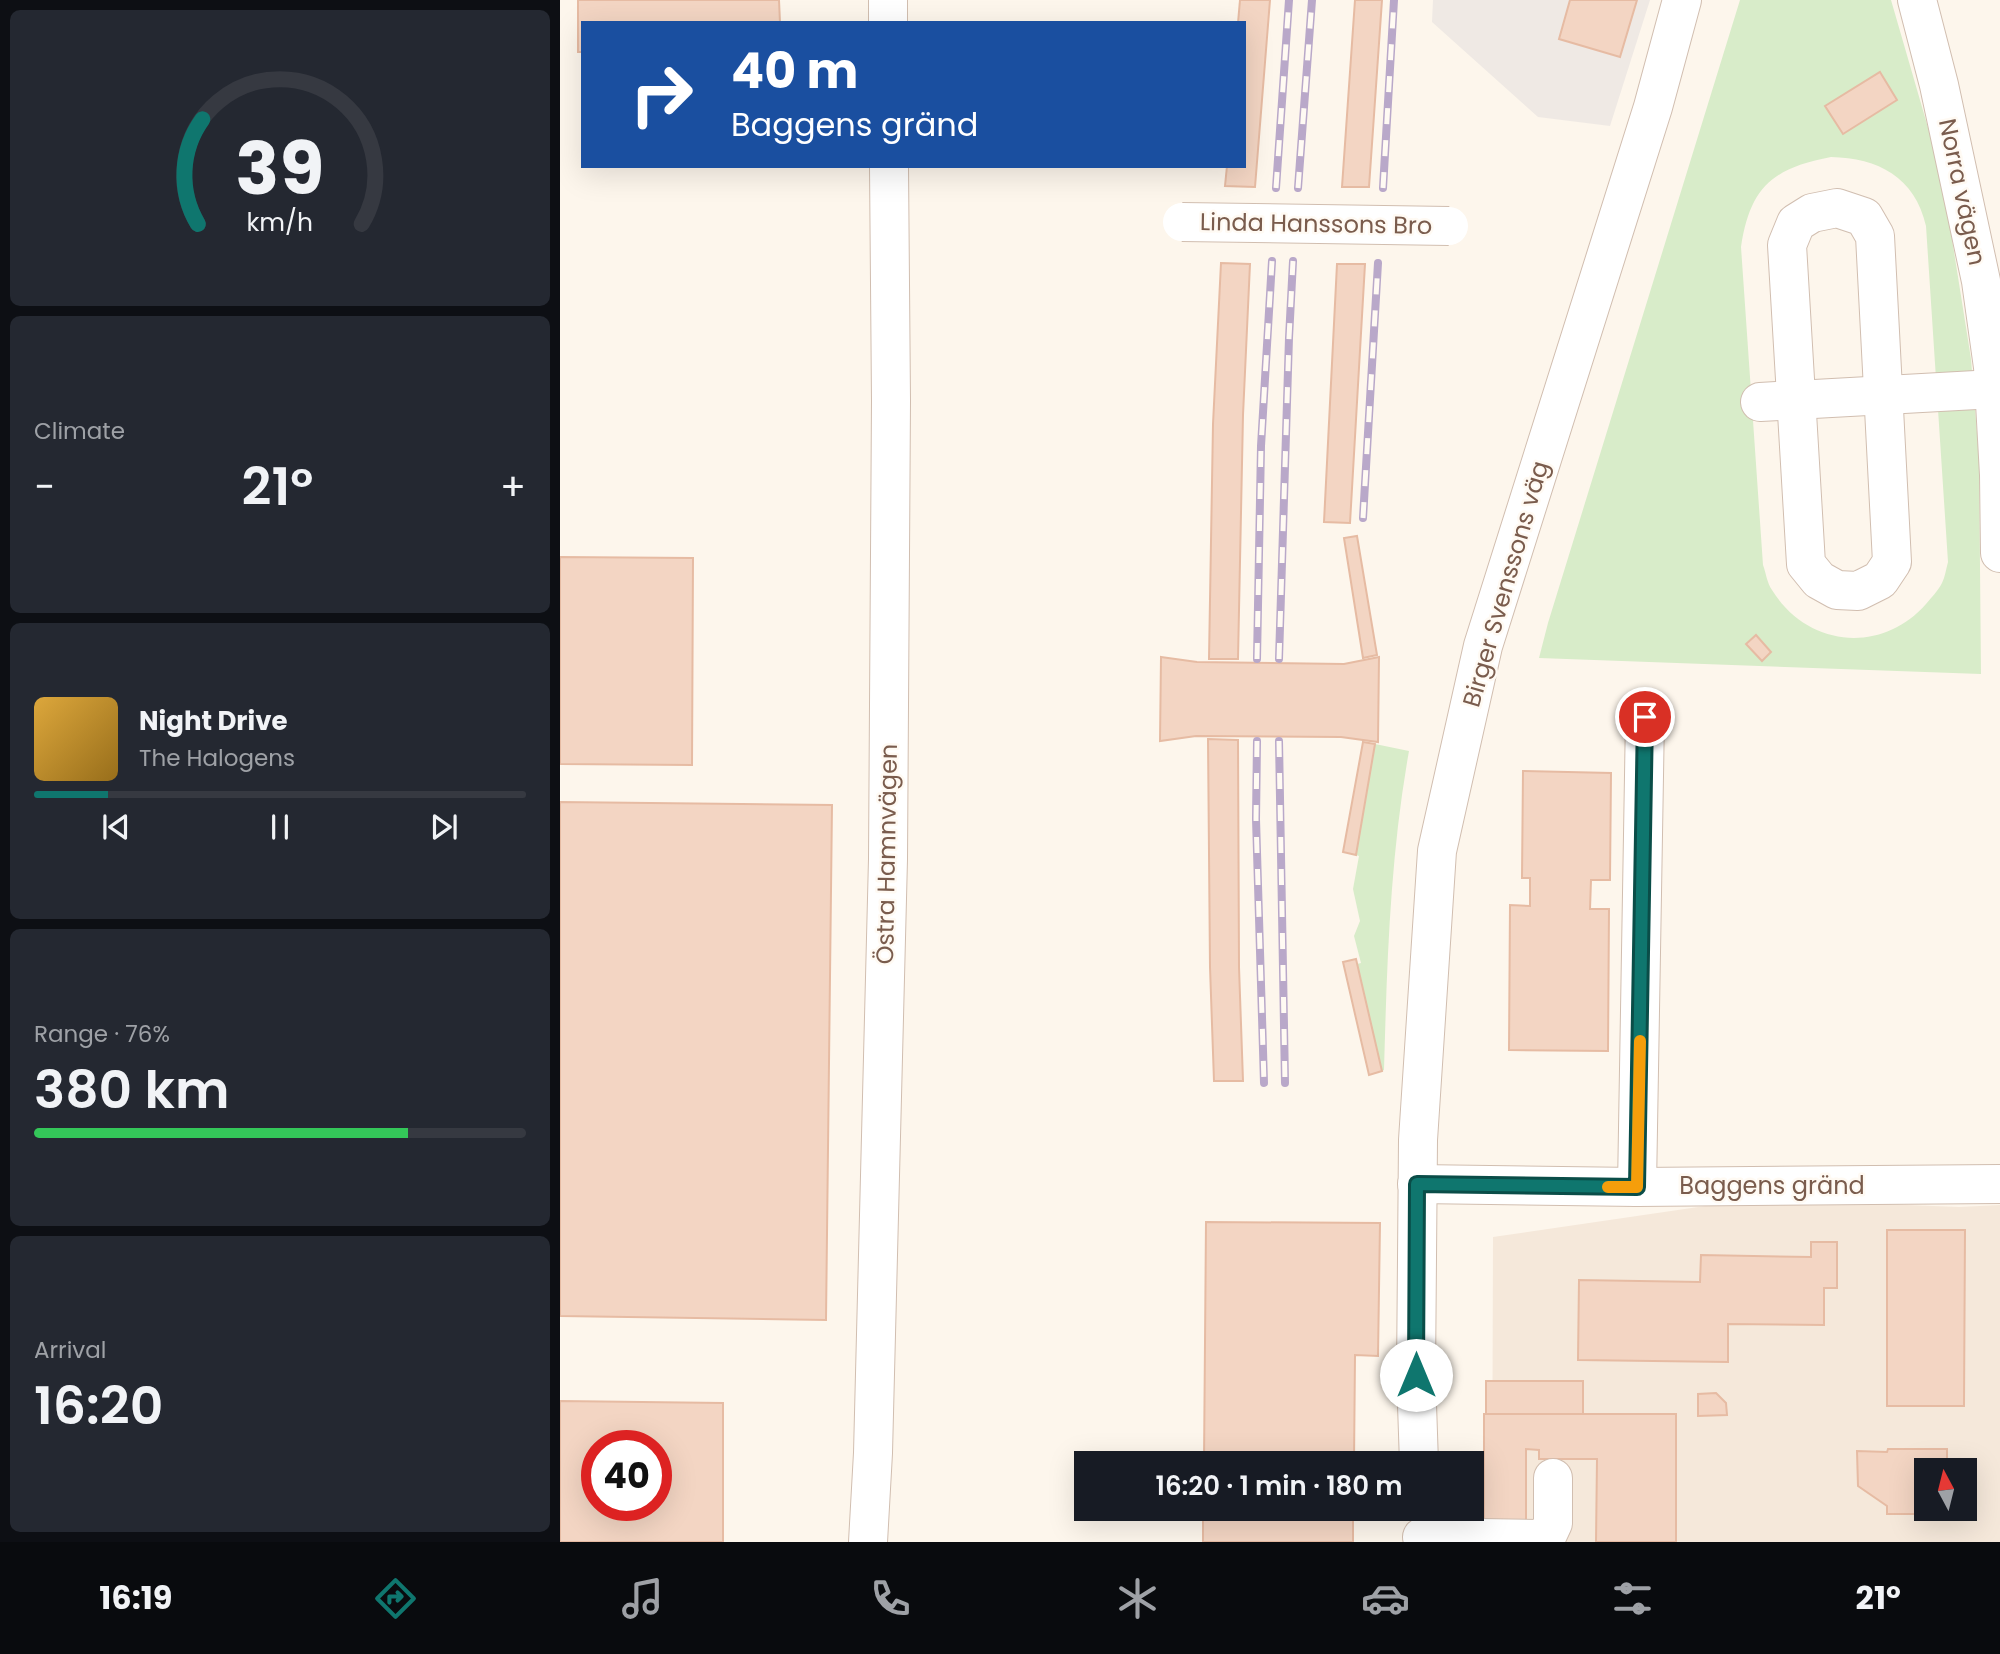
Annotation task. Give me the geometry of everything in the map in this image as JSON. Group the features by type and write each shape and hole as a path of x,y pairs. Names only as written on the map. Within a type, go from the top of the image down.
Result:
{"street":[{"path":"888,0 888,21"},
{"name":"Birger Svenssons väg","path":"1419,1451 1416,1375 1418,1140 1437,851 1483,646 1649,120 1682,0"},
{"name":"Norra vägen","path":"1917,0 1939,85 1979,269 1993,367 2000,553"},
{"name":"Östra Hamnvägen","path":"868,1541 873,1453 888,859 891,415 889,168"},
{"path":"1837,208 1864,217 1875,236 1883,395 1892,562 1880,580 1858,591 1837,590 1819,580 1806,564 1778,401 1787,245 1796,223 1812,213 1837,208"},
{"name":"Linda Hanssons Bro","path":"1182,222 1449,226"},
{"path":"1778,401 1994,389"},
{"path":"1637,1187 1645,717"},
{"name":"Baggens gränd","path":"1417,1184 1637,1187 2000,1184"},
{"path":"1422,1529 1537,1539 1547,1536 1553,1523 1553,1478"}],"shaded area":[{"path":"1433,0 1650,0 1610,126 1538,117 1432,22"},
{"path":"1753,1199 1959,1207 2000,1205 2000,1542 1492,1542 1493,1237"}],"green space":[{"path":"1740,0 1891,0 1942,176 1971,359 1979,458 1981,674 1539,658","holes":["1831,157 1848,158 1879,166 1904,183 1921,209 1926,226 1948,562 1939,589 1908,620 1888,631 1867,637 1845,638 1824,633 1804,623 1787,609 1770,587 1763,565 1741,247 1745,226 1758,195 1779,174"]},
{"path":"1375,744 1409,751 1397,831 1382,1071 1357,964 1361,963 1354,936 1360,921 1353,889 1359,856 1356,855"}],"building":[{"path":"578,0 779,0 780,21 581,21 581,52 578,52"},
{"path":"1240,0 1270,0 1255,187 1225,186 1227,168 1246,168 1246,21 1238,21"},
{"path":"1355,0 1382,0 1369,187 1342,187"},
{"path":"1570,0 1637,0 1620,57 1559,39"},
{"path":"1880,72 1897,100 1843,134 1825,106"},
{"path":"1221,263 1250,264 1243,415 1238,659 1209,659 1213,424"},
{"path":"1337,264 1365,264 1350,523 1324,522"},
{"path":"1357,536 1377,655 1363,658 1344,538"},
{"path":"560,557 693,558 692,765 560,764"},
{"path":"1756,635 1771,652 1762,661 1746,644"},
{"path":"1161,657 1197,662 1344,664 1379,657 1378,742 1341,737 1196,736 1160,741"},
{"path":"1208,739 1238,740 1239,967 1243,1081 1214,1081"},
{"path":"1363,742 1375,744 1356,855 1343,852"},
{"path":"1523,771 1611,773 1610,880 1591,880 1590,909 1609,909 1608,1051 1509,1050 1510,905 1530,906 1530,878 1522,878"},
{"path":"560,802 832,805 826,1320 560,1316"},
{"path":"1356,959 1382,1071 1369,1075 1343,962"},
{"path":"1206,1222 1380,1223 1378,1356 1355,1355 1354,1451 1204,1451"},
{"path":"1887,1230 1965,1230 1964,1406 1887,1406"},
{"path":"1811,1242 1837,1242 1837,1288 1824,1288 1824,1325 1728,1324 1728,1362 1578,1360 1579,1280 1700,1282 1701,1255 1811,1257"},
{"path":"1486,1381 1583,1381 1583,1414 1486,1414"},
{"path":"1716,1393 1726,1403 1727,1415 1698,1416 1698,1394"},
{"path":"560,1401 723,1403 723,1542 560,1542"},
{"path":"1484,1414 1676,1414 1676,1542 1596,1542 1597,1459 1539,1459 1539,1450 1526,1449 1526,1532 1484,1532"},
{"path":"1888,1449 1947,1449 1947,1458 1914,1458 1914,1514 1887,1514 1887,1506 1858,1486 1857,1451 1887,1452"},
{"path":"1203,1521 1353,1521 1353,1542 1203,1542"}],"railway":[{"path":"1276,188 1289,0"},
{"path":"1298,188 1312,0"},
{"path":"1383,188 1394,0"},
{"path":"1257,659 1261,446 1272,261"},
{"path":"1279,659 1293,261"},
{"path":"1363,518 1378,263"},
{"path":"1257,741 1256,819 1264,1083"},
{"path":"1279,741 1285,1083"}],"slow traffic":[{"path":"1608,1187 1637,1187 1640,1041"}],"route":[{"path":"1416,1375 1417,1184 1637,1187 1645,717"}]}
